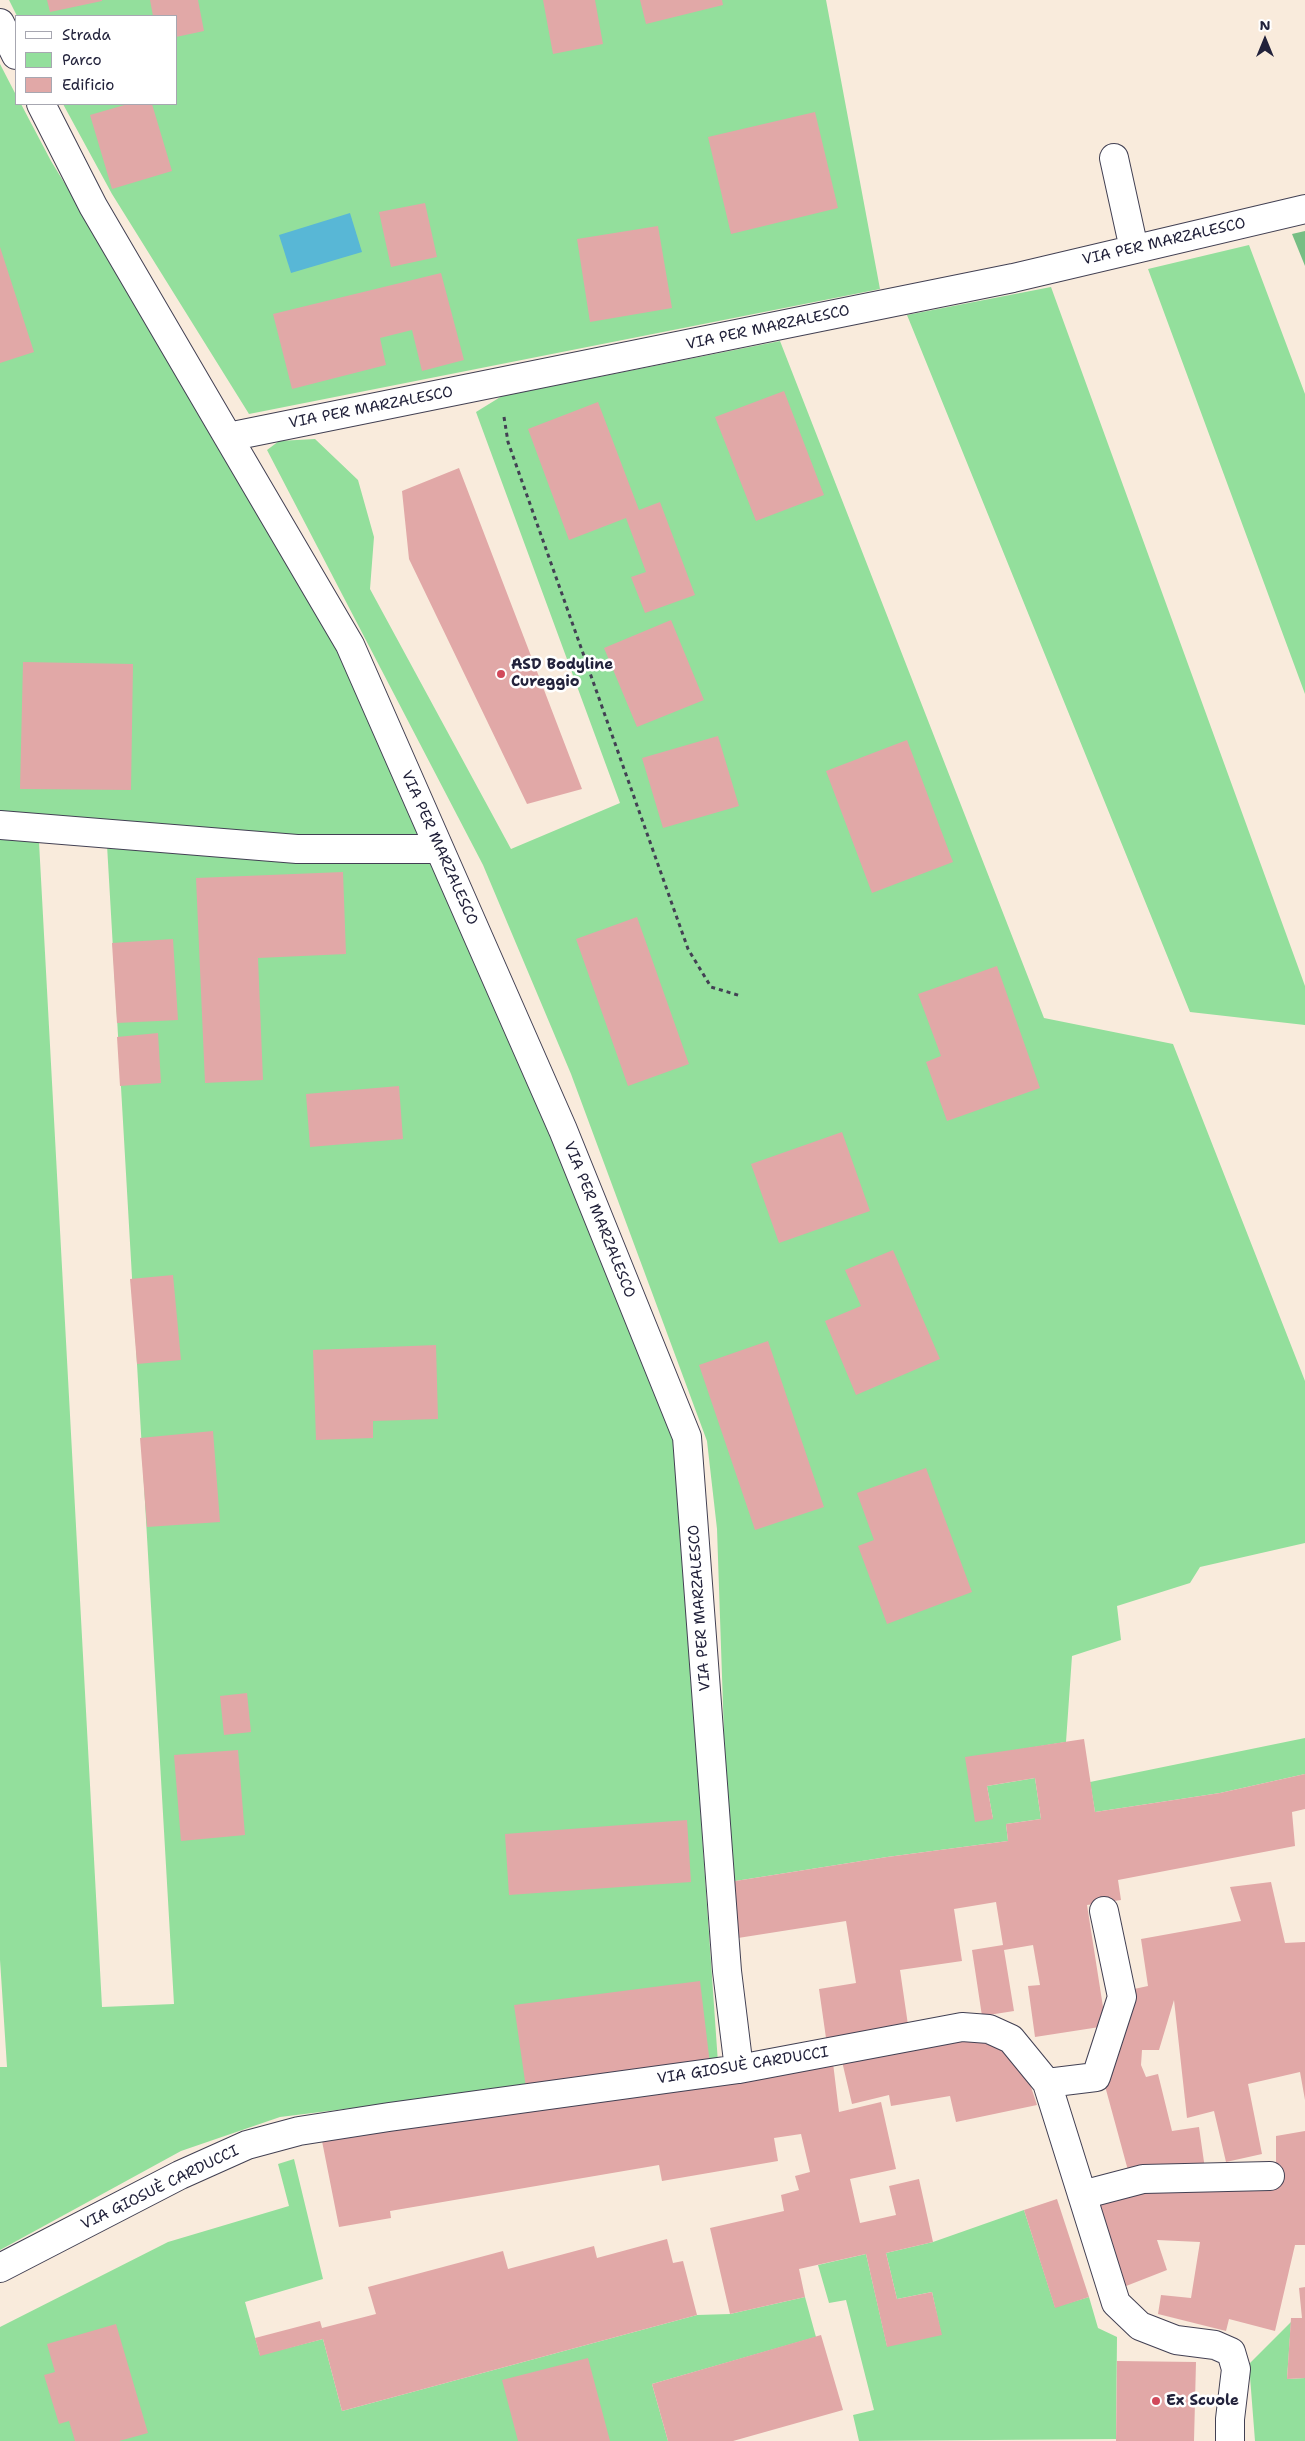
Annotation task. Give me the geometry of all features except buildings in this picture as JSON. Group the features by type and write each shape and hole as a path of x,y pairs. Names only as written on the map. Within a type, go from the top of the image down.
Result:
{"street":[{"path":"0,23 15,53"},
{"name":"VIA PER MARZALESCO","path":"42,105 93,206 350,645 563,1130 687,1437 728,1971 739,2069"},
{"path":"1114,158 1134,249"},
{"name":"VIA PER MARZALESCO","path":"228,437 1012,278 1305,209"},
{"path":"0,825 46,831 298,849 440,849"},
{"path":"1047,2083 1096,2077 1122,1997 1104,1912"},
{"name":"VIA GIOSUÈ CARDUCCI","path":"0,2268 180,2175 247,2145 299,2131 739,2069 962,2027 989,2030 1011,2039 1047,2083 1116,2303 1140,2326 1176,2340 1215,2345 1231,2352 1236,2369 1230,2419 1230,2441"},
{"path":"1082,2195 1143,2179 1270,2176"}],"path":[{"path":"513,380 504,412 508,442 688,948 711,987 741,996"}],"green space":[{"path":"9,0 826,0 880,289 249,414 112,194 64,105 178,105 178,15 16,15"},
{"path":"0,64 15,93 15,105 22,105 51,161 217,432 347,660 555,1140 675,1445 718,2063 280,2117 181,2151 0,2250 0,2067 7,2067 0,1960","holes":["39,842 107,845 174,2004 102,2007"]},
{"path":"1305,231 1305,266 1292,234"},
{"path":"1249,245 1305,394 1305,694 1148,269"},
{"path":"1051,287 1305,986 1305,1025 1190,1012 907,315"},
{"path":"780,341 1044,1018 1173,1044 1305,1381 1305,1543 1200,1567 1190,1583 1117,1606 1121,1640 1072,1656 1066,1742 966,1758 993,1819 987,1786 1035,1778 1041,1819 1006,1824 1008,1841 887,1857 729,1882 717,1529 707,1441 571,1074 483,865 267,450 279,441 315,439 358,480 374,537 370,589 511,849 620,803 476,412 502,396"},
{"path":"1305,1738 1305,1774 1220,1793 1095,1812 1090,1782"},
{"path":"294,2159 323,2279 245,2302 260,2355 323,2339 342,2411 697,2315 730,2314 805,2297 816,2337 652,2384 668,2441 0,2441 0,2327 168,2242 289,2206 278,2164"},
{"path":"1024,2210 1055,2307 1089,2297 1098,2328 1117,2337 1116,2439 859,2441 853,2415 874,2410 846,2300 829,2303 818,2265 866,2254 887,2346 941,2334 932,2292 897,2299 886,2253 933,2242"},
{"path":"1291,2322 1287,2379 1305,2378 1305,2441 1255,2441 1249,2364"}],"water":[{"path":"350,213 362,252 291,273 279,235"}],"place":[{"name":"ASD Bodyline Cureggio","path":"501,674"},
{"name":"Ex Scuole","path":"1156,2401"}]}
